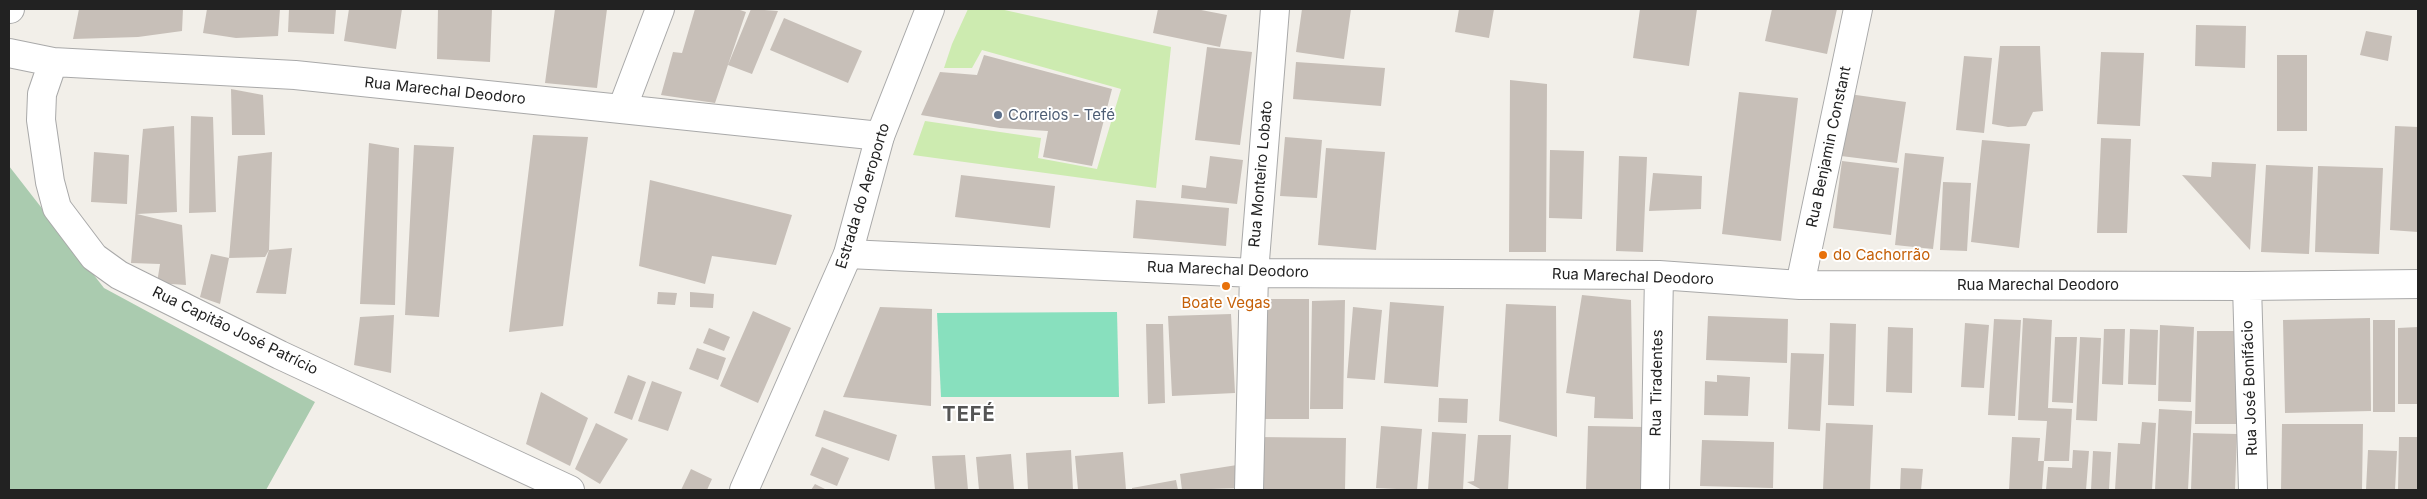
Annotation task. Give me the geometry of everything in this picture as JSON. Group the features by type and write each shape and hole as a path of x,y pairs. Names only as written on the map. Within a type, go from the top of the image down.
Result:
{"street":[{"path":"622,109 660,9"},
{"name":"Estrada do Aeroporto","path":"744,490 848,254 880,136 930,9"},
{"name":"Rua Monteiro Lobato","path":"1249,490 1254,273 1275,9"},
{"name":"Rua Benjamin Constant","path":"1800,284 1858,9"},
{"name":"Rua Marechal Deodoro","path":"9,53 53,62 295,75 880,136"},
{"name":"Rua Capitão José Patrício","path":"53,62 42,94 41,120 50,182 57,208 94,257 119,275 280,355 570,490"},
{"name":"Rua Marechal Deodoro","path":"848,254 1254,273 1659,275 1800,284 2247,286 2418,284"},
{"name":"Rua Tiradentes","path":"1655,490 1659,275"},
{"name":"Rua José Bonifácio","path":"2247,286 2253,490"}],"green space":[{"path":"968,9 1000,9 1171,47 1156,188 913,155 925,121 1041,138 1038,158 1097,169 1121,89 982,50 972,68 944,68 952,44"},
{"path":"9,166 104,288 315,402 266,490 9,490"},
{"path":"1117,312 1119,397 941,397 937,313"}],"building":[{"path":"79,9 183,9 182,31 138,37 73,39"},
{"path":"207,9 280,9 278,36 236,38 203,33"},
{"path":"289,9 336,9 334,34 288,32"},
{"path":"349,9 402,9 396,49 344,41"},
{"path":"438,9 492,9 490,62 437,59"},
{"path":"555,9 607,9 597,88 545,83"},
{"path":"695,9 737,9 746,12 715,103 661,95 673,52 682,53"},
{"path":"751,9 778,11 752,74 728,65"},
{"path":"1158,9 1196,9 1227,15 1220,47 1153,33"},
{"path":"1302,9 1351,9 1344,59 1296,52"},
{"path":"1459,9 1494,9 1489,38 1455,32"},
{"path":"1640,9 1697,9 1689,66 1633,58"},
{"path":"1772,9 1837,9 1827,54 1765,41"},
{"path":"784,18 862,51 848,83 770,50"},
{"path":"2196,25 2246,26 2245,68 2195,66"},
{"path":"2366,31 2392,36 2388,61 2360,55"},
{"path":"2000,46 2040,46 2043,111 2033,112 2026,126 2008,127 1992,124"},
{"path":"1207,47 1252,52 1240,145 1195,140"},
{"path":"2101,52 2144,53 2140,126 2097,124"},
{"path":"984,55 1112,89 1092,166 1043,157 1048,131 1000,128 921,115 940,72 977,75"},
{"path":"2277,55 2307,55 2307,131 2277,131"},
{"path":"1964,56 1992,58 1984,133 1956,130"},
{"path":"1296,62 1385,68 1381,106 1293,99"},
{"path":"1510,80 1547,84 1546,252 1509,252"},
{"path":"231,89 263,95 265,135 232,135"},
{"path":"1739,92 1798,98 1781,241 1722,234"},
{"path":"1849,94 1906,102 1897,163 1841,156"},
{"path":"191,116 213,117 216,212 189,213"},
{"path":"174,126 177,212 137,214 182,225 186,285 157,283 160,264 131,263 143,129"},
{"path":"2395,126 2418,127 2418,232 2390,230"},
{"path":"533,135 588,137 563,326 509,332"},
{"path":"1285,137 1322,140 1317,198 1280,196"},
{"path":"2101,138 2131,139 2127,233 2097,233"},
{"path":"1982,140 2030,144 2019,248 1971,242"},
{"path":"369,143 399,148 395,305 360,304"},
{"path":"414,145 454,147 439,317 405,315"},
{"path":"1326,148 1385,152 1376,250 1318,245"},
{"path":"1550,150 1584,151 1582,219 1549,218"},
{"path":"94,152 129,155 127,204 91,202"},
{"path":"272,152 269,250 265,257 229,258 238,156"},
{"path":"1905,153 1944,157 1933,249 1895,245"},
{"path":"1210,156 1243,160 1237,204 1181,198 1182,185 1206,188"},
{"path":"1619,156 1647,157 1643,252 1616,251"},
{"path":"1842,161 1899,168 1891,235 1833,228"},
{"path":"2212,162 2256,164 2250,250 2182,175 2211,177"},
{"path":"2266,165 2313,167 2309,254 2261,252"},
{"path":"2318,166 2383,168 2379,254 2315,252"},
{"path":"1653,173 1702,176 1701,209 1649,211"},
{"path":"961,175 1055,186 1050,228 955,217"},
{"path":"650,180 792,215 776,265 712,256 705,284 639,266"},
{"path":"1943,182 1971,183 1967,251 1940,250"},
{"path":"1136,200 1229,208 1226,246 1133,238"},
{"path":"292,248 286,294 256,293 269,250"},
{"path":"211,254 229,258 220,304 200,297"},
{"path":"658,292 677,293 675,305 657,304"},
{"path":"690,292 714,294 713,308 690,307"},
{"path":"1582,295 1631,300 1633,419 1594,418 1595,397 1566,393"},
{"path":"1262,299 1309,299 1309,419 1262,419"},
{"path":"1345,300 1343,409 1310,409 1312,301"},
{"path":"1390,302 1444,306 1438,387 1384,383"},
{"path":"1506,304 1556,306 1557,437 1499,421"},
{"path":"880,307 932,309 931,406 843,397"},
{"path":"1353,307 1382,310 1375,380 1347,378"},
{"path":"753,311 791,328 758,403 720,386"},
{"path":"1231,314 1235,393 1172,396 1168,316"},
{"path":"394,315 391,373 354,365 360,317"},
{"path":"1708,316 1788,319 1787,363 1706,360"},
{"path":"2023,318 2052,320 2048,408 2072,409 2069,461 2044,461 2047,421 2018,420"},
{"path":"2370,318 2371,411 2285,413 2283,320"},
{"path":"1994,319 2021,320 2015,416 1988,415"},
{"path":"2373,320 2395,320 2395,412 2373,412"},
{"path":"1830,323 1856,324 1854,406 1828,405"},
{"path":"1965,323 1989,325 1984,388 1961,387"},
{"path":"1146,324 1163,324 1165,403 1148,404"},
{"path":"2160,325 2194,327 2191,402 2158,401"},
{"path":"1888,327 1913,328 1912,393 1886,392"},
{"path":"2418,327 2418,404 2398,404 2398,328"},
{"path":"709,328 730,337 724,351 703,343"},
{"path":"2104,329 2125,329 2123,385 2102,384"},
{"path":"2130,329 2158,330 2156,385 2128,384"},
{"path":"2197,331 2240,331 2238,424 2195,424"},
{"path":"2055,337 2077,337 2073,403 2052,402"},
{"path":"2080,337 2101,338 2097,421 2076,420"},
{"path":"697,348 726,358 718,380 689,369"},
{"path":"1791,353 1824,354 1820,431 1788,429"},
{"path":"628,375 646,382 632,420 614,413"},
{"path":"1717,375 1750,377 1748,416 1704,415 1705,381 1717,382"},
{"path":"652,381 682,392 668,431 638,421"},
{"path":"541,392 588,418 570,466 526,444"},
{"path":"1439,398 1468,399 1467,423 1438,422"},
{"path":"2159,409 2192,411 2188,490 2155,490"},
{"path":"824,410 897,435 889,461 815,436"},
{"path":"2142,422 2156,423 2152,490 2115,490 2118,443 2140,444"},
{"path":"596,423 628,439 600,484 575,469"},
{"path":"1826,423 1873,425 1870,490 1823,489"},
{"path":"2282,424 2363,424 2362,490 2281,490"},
{"path":"1381,426 1422,429 1417,490 1376,488"},
{"path":"1588,426 1646,427 1644,490 1586,490"},
{"path":"1432,432 1466,434 1463,490 1428,490"},
{"path":"2193,433 2237,434 2235,490 2191,490"},
{"path":"1478,435 1511,435 1508,490 1482,490 1467,482 1474,481"},
{"path":"1257,437 1346,438 1345,490 1256,490"},
{"path":"2012,437 2040,438 2038,461 2044,461 2042,490 2009,490"},
{"path":"2399,437 2418,437 2418,490 2398,490"},
{"path":"1702,440 1774,442 1773,488 1700,486"},
{"path":"822,447 849,458 837,486 810,475"},
{"path":"1071,450 1073,490 1028,490 1026,453"},
{"path":"2073,450 2089,451 2086,490 2046,490 2048,467 2072,468"},
{"path":"2368,450 2397,451 2395,490 2366,490"},
{"path":"2093,451 2111,452 2109,490 2091,490"},
{"path":"1123,452 1126,490 1078,490 1075,456"},
{"path":"1011,454 1014,490 979,490 976,457"},
{"path":"965,455 968,490 935,490 932,456"},
{"path":"1237,465 1241,488 1182,490 1180,474"},
{"path":"1901,468 1923,469 1921,490 1900,490"},
{"path":"691,469 712,479 707,490 681,490"},
{"path":"1176,480 1178,490 1132,490 1132,488"},
{"path":"815,484 827,490 811,490"}],"place":[{"name":"Correios - Tefé","path":"998,115"},
{"name":"do Cachorrão","path":"1823,255"},
{"name":"Boate Vegas","path":"1226,286"}],"district":[{"name":"TEFÉ","path":"969,415"}]}
